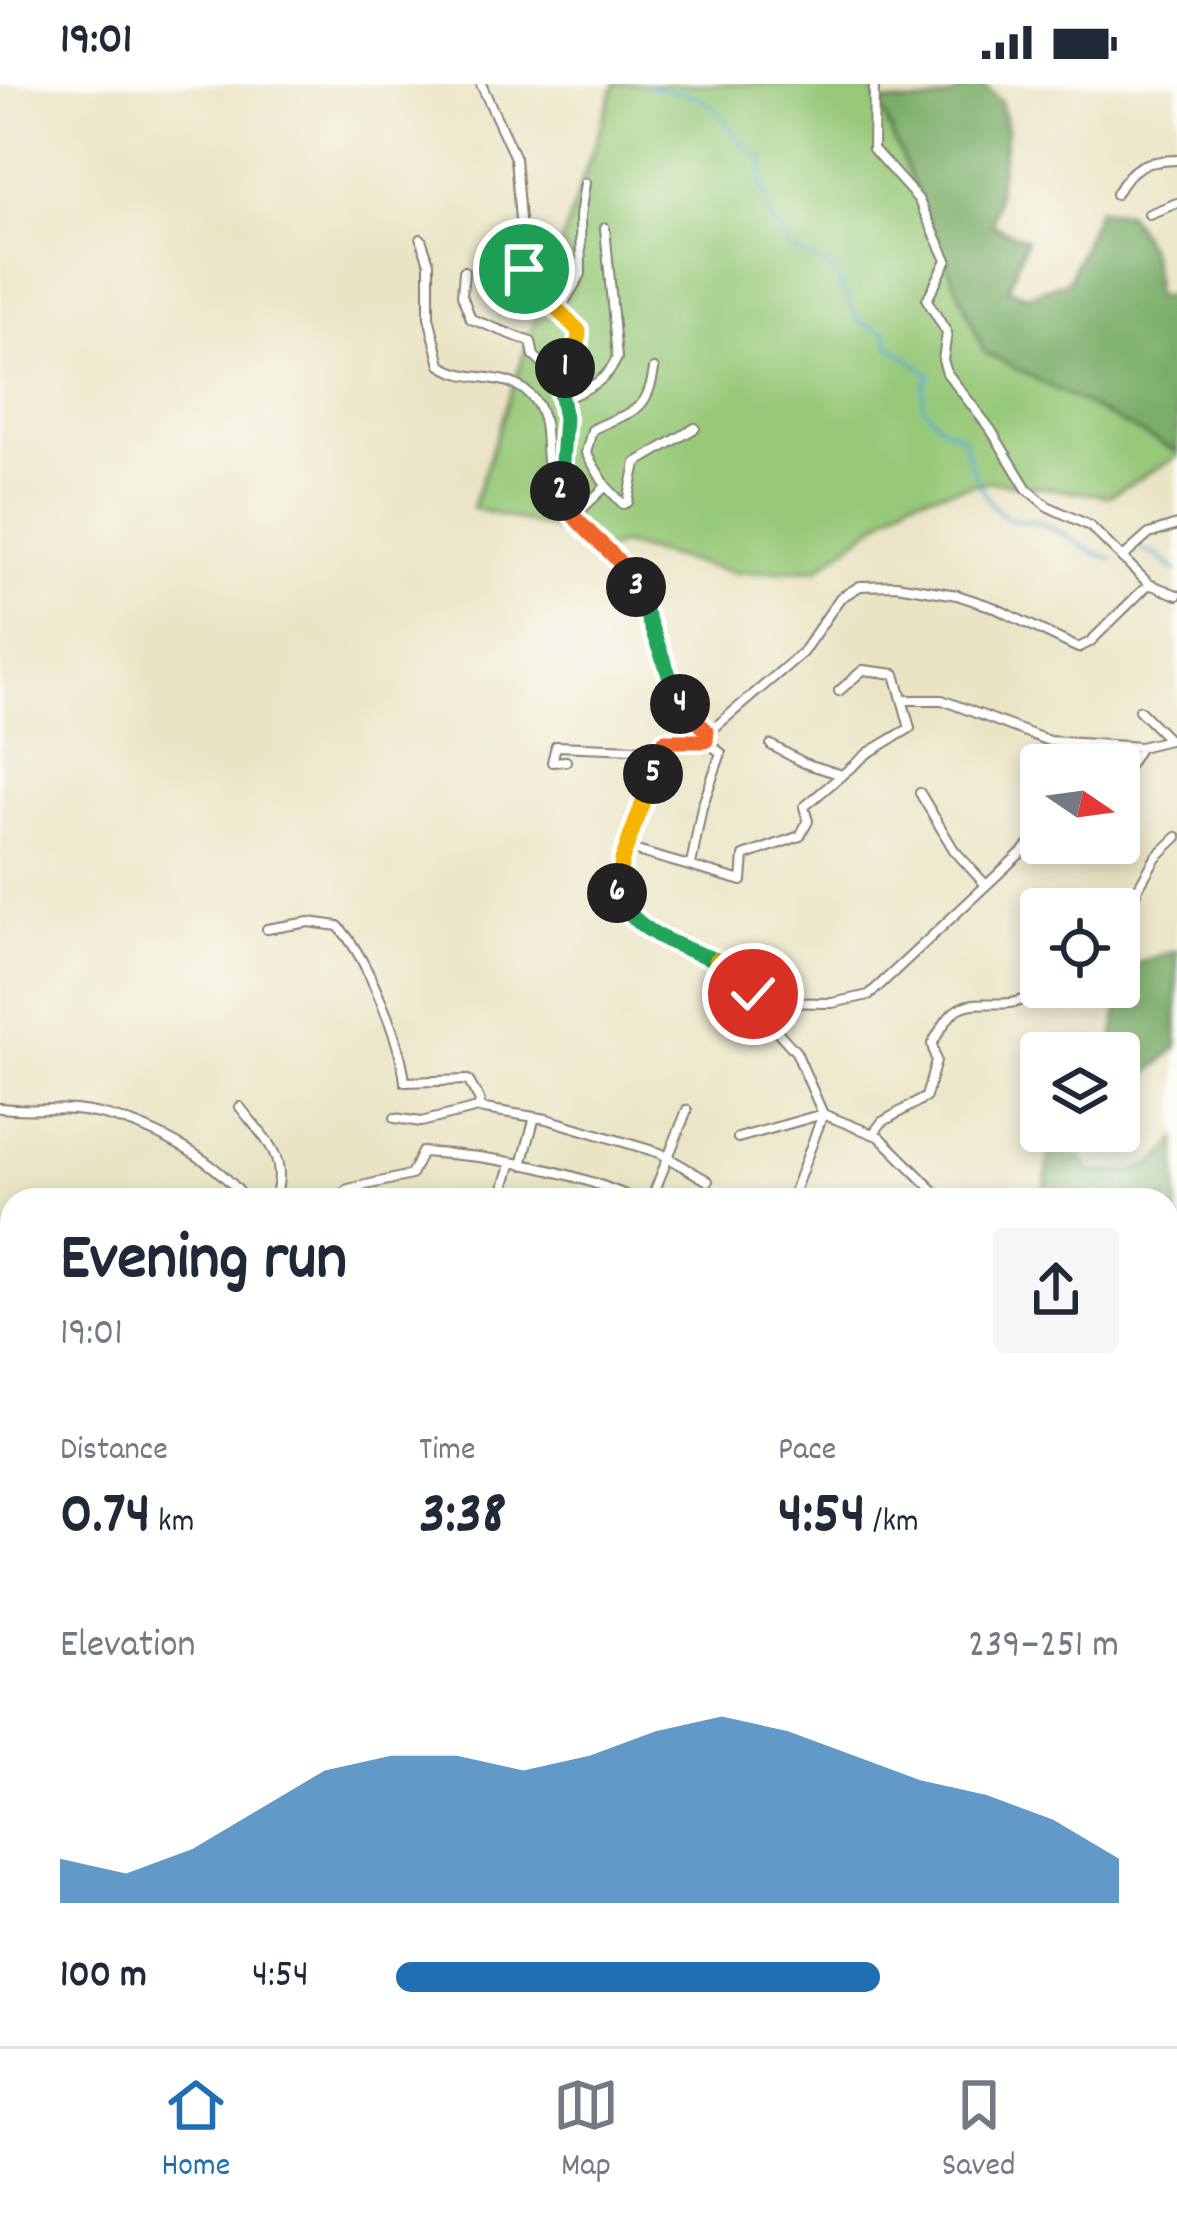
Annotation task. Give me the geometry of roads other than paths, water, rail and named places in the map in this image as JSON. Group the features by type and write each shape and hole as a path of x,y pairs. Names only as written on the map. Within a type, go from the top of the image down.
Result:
{"street":[{"path":"481,84 514,158 524,269 538,290 574,324 580,340 560,380 565,418 560,494"},
{"path":"874,84 873,149 918,199 947,260 927,299 928,308 947,332 943,360 947,373 991,430 1027,489 1047,506 1090,526 1149,584 1177,595"},
{"path":"1116,194 1139,163 1177,160"},
{"path":"560,311 581,274 585,183"},
{"path":"1149,214 1177,203"},
{"path":"562,400 595,386 608,376 617,358 605,228"},
{"path":"422,238 430,275 429,317 441,365 470,379 496,377 527,392 543,415 547,467 560,494 631,576 682,708 722,753 702,807 691,865"},
{"path":"464,272 463,295 471,319 531,342 534,356 560,380"},
{"path":"654,369 650,393 635,413 596,427 590,435 586,453 606,486 623,504 628,502 636,463 695,428"},
{"path":"575,516 606,486"},
{"path":"1122,558 1149,534 1177,525"},
{"path":"795,1188 823,1114 804,1066 730,965 660,938 621,903 616,890 661,750 668,740 706,736 802,653 839,598 860,586 896,585 957,595 1078,648 1149,584"},
{"path":"626,848 742,881 744,856 800,836 808,821 804,807 868,753 910,728 895,674 863,670 838,692"},
{"path":"904,700 942,700 1049,740 1101,744"},
{"path":"1138,710 1173,738"},
{"path":"1140,747 1173,738"},
{"path":"771,745 842,776"},
{"path":"566,761 552,762 556,746 661,750"},
{"path":"920,794 954,850 985,884"},
{"path":"1138,888 1156,857 1177,837"},
{"path":"759,1002 832,1003 869,995 1020,853"},
{"path":"267,928 309,922 338,926 368,973 396,1040 404,1082 468,1080 480,1101 478,1108"},
{"path":"873,1134 882,1122 926,1097 936,1061 932,1044 953,1013 970,1004 1020,1000"},
{"path":"240,1107 276,1155 283,1174 278,1188"},
{"path":"0,1108 81,1111 114,1119 210,1162 235,1188"},
{"path":"394,1118 421,1122 478,1108 547,1119 612,1136 708,1181"},
{"path":"656,1188 687,1110"},
{"path":"738,1138 823,1114 873,1134 931,1188"},
{"path":"506,1188 534,1120"},
{"path":"352,1188 411,1175 422,1152 517,1164 597,1188"}],"waterway":[{"path":"646,84 702,99 746,147 764,158 762,184 771,220 794,251 834,271 858,321 887,333 889,345 930,374 923,406 939,424 963,437 978,482 992,504 1013,520 1045,525 1113,559"},
{"path":"1142,551 1155,554 1177,571"}]}
